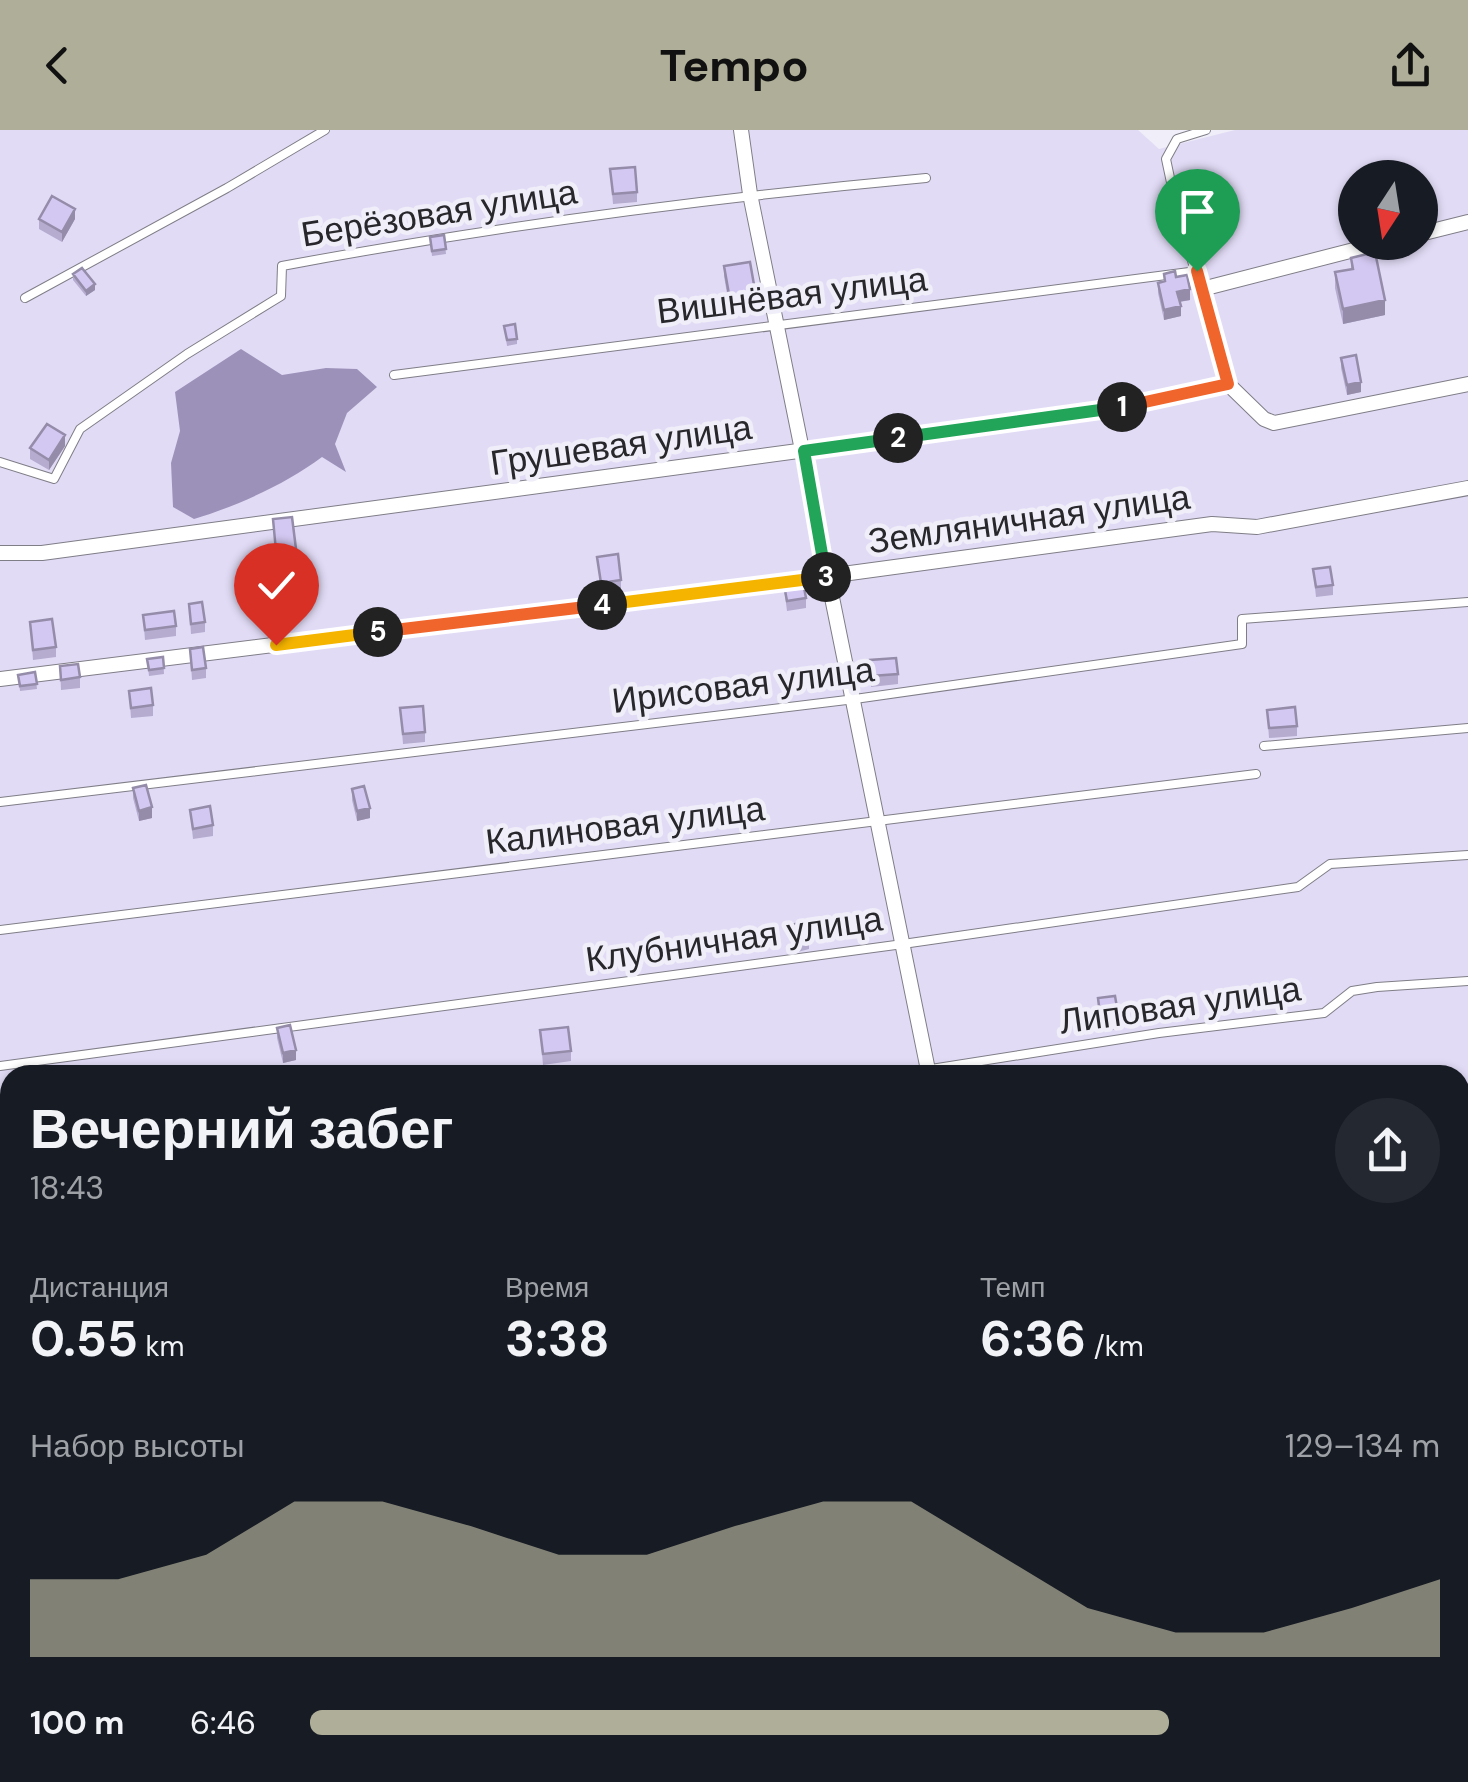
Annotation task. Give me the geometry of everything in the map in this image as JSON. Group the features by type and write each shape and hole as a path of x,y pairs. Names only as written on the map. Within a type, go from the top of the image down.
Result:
{"street":[{"path":"740,130 928,1065"},
{"path":"1438,230 1468,222"},
{"path":"1202,289 1338,254"},
{"path":"1228,384 1274,424 1468,384"},
{"name":"Грушевая улица","path":"0,553 42,553 1132,406 1228,384"},
{"name":"Земляничная улица","path":"0,679 1212,524 1257,527 1468,488"}],"lane":[{"path":"25,298 326,130"},
{"path":"1206,130 1178,139 1166,158 1176,206 1228,384"},
{"name":"Берёзовая улица","path":"0,462 54,480 80,429 187,354 280,296 282,266 400,244 750,194 926,178"},
{"name":"Вишнёвая улица","path":"394,374 1197,271"},
{"name":"Ирисовая улица","path":"0,802 854,699 1242,644 1242,619 1468,602"},
{"path":"1264,746 1468,728"},
{"name":"Калиновая улица","path":"0,930 1256,774"},
{"name":"Клубничная улица","path":"7,1065 1298,887 1330,864 1468,855"},
{"name":"Липовая улица","path":"971,1065 1159,1034 1324,1013 1352,992 1377,987 1468,981"}],"shaded area":[{"path":"0,130 1138,130 1159,149 1235,130 1468,130 1468,1065 0,1065"},
{"path":"241,349 282,375 326,368 357,369 377,387 347,413 335,444 346,472 322,457 261,493 194,519 173,507 171,463 180,431 175,392"}],"building":[{"path":"635,167 637,192 613,194 610,169"},
{"path":"52,196 75,209 62,232 39,219"},
{"path":"444,235 446,249 432,251 430,237"},
{"path":"1351,260 1377,260 1385,300 1343,309 1335,272 1353,269"},
{"path":"750,262 756,296 730,300 724,266"},
{"path":"82,268 95,284 86,291 73,274"},
{"path":"1175,271 1176,277 1187,275 1190,289 1177,292 1181,306 1164,310 1158,283 1165,281 1164,274"},
{"path":"515,324 517,339 507,340 504,326"},
{"path":"1356,355 1361,382 1347,385 1341,358"},
{"path":"47,424 65,435 49,460 30,448"},
{"path":"292,517 296,549 276,551 273,519"},
{"path":"618,554 621,580 601,583 597,557"},
{"path":"1330,567 1333,585 1316,587 1313,569"},
{"path":"802,577 806,598 787,601 783,580"},
{"path":"202,602 205,622 191,624 189,604"},
{"path":"174,611 176,626 145,630 143,615"},
{"path":"52,619 56,647 33,650 30,622"},
{"path":"203,647 206,668 192,670 190,649"},
{"path":"163,657 164,668 149,670 147,659"},
{"path":"896,658 898,674 871,676 870,660"},
{"path":"78,664 80,677 61,680 60,666"},
{"path":"35,672 37,684 20,686 18,675"},
{"path":"151,688 153,705 131,708 129,691"},
{"path":"423,706 425,732 403,734 400,708"},
{"path":"1295,707 1297,726 1269,728 1267,710"},
{"path":"146,785 152,807 139,811 133,788"},
{"path":"364,786 370,808 357,811 352,789"},
{"path":"210,806 213,825 193,829 190,810"},
{"path":"806,922 809,939 794,942 790,925"},
{"path":"1115,996 1119,1019 1101,1022 1098,998"},
{"path":"290,1025 296,1050 283,1053 277,1028"},
{"path":"568,1027 571,1051 543,1054 540,1030"}],"route":[{"path":"276,645 828,576 804,451 1132,406 1228,384 1197,271"}]}
